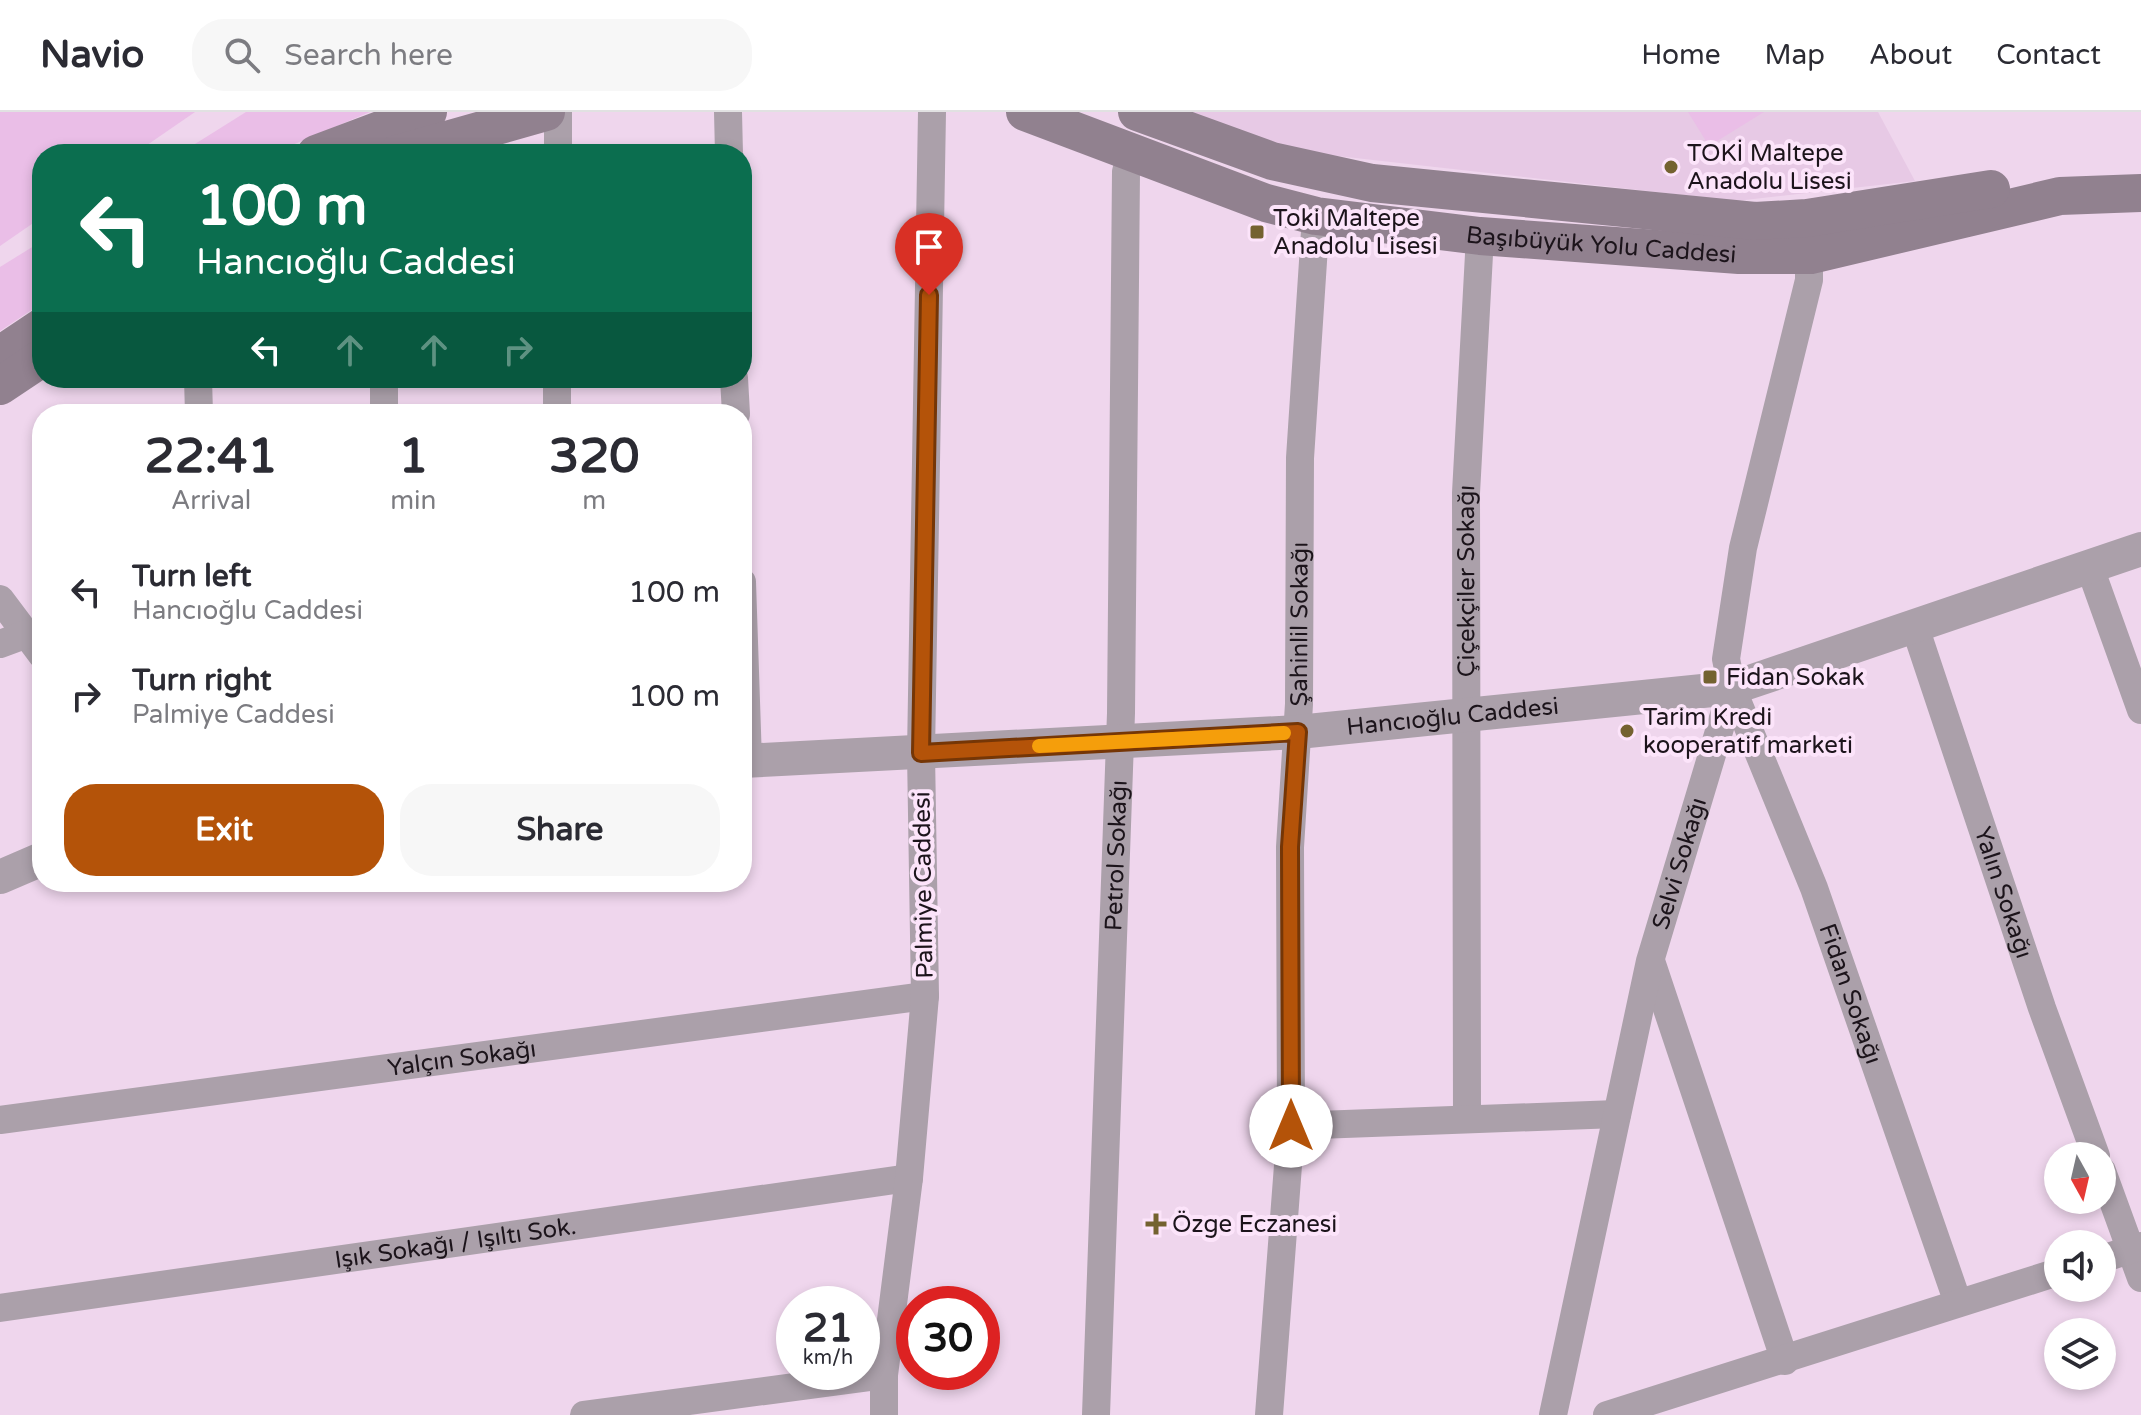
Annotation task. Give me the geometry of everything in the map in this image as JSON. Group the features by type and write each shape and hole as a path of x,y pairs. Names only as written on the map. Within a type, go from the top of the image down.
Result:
{"main road":[{"path":"399,130 428,112"},
{"path":"351,144 399,130 546,112"},
{"name":"Başıbüyük Yolu Caddesi","path":"1025,112 1266,203 1316,216 1480,236 1739,255 2061,179 2141,174"},
{"name":"Başıbüyük Yolu Caddesi","path":"1137,112 1272,161 1372,183 1755,221 1809,237 2060,196 2141,193"},
{"path":"0,355 32,334"},
{"path":"0,386 32,365"}],"street":[{"path":"558,112 558,144"},
{"path":"728,112 729,144"},
{"name":"Palmiye Caddesi","path":"884,1415 884,1375 909,1178 925,996 921,753 932,112"},
{"name":"Petrol Sokağı","path":"1096,1415 1119,741 1126,188 1131,152"},
{"name":"Şahinlil Sokağı","path":"1269,1415 1291,1126 1290,847 1298,732 1300,458 1316,216"},
{"name":"Çiçekçiler Sokağı","path":"1467,1119 1466,493 1480,236"},
{"name":"Selvi Sokağı","path":"1553,1415 1650,961 1732,688 1726,659 1743,548 1809,280 1809,237"},
{"name":"Hancıoğlu Caddesi","path":"752,761 1298,732 1732,688 2141,549"},
{"path":"2089,565 2141,710"},
{"path":"0,599 32,641"},
{"name":"Yalın Sokağı","path":"1915,627 2042,1008 2091,1142"},
{"path":"0,644 32,644"},
{"name":"Fidan Sokağı","path":"1732,688 1814,888 1958,1303"},
{"path":"0,877 32,863"},
{"path":"1650,961 1785,1361"},
{"name":"Yalçın Sokağı","path":"0,1120 925,996"},
{"path":"1291,1126 1617,1114"},
{"name":"Işık Sokağı / Işıltı Sok.","path":"0,1308 909,1178"},
{"path":"2116,1203 2136,1248 2141,1278"},
{"path":"2116,1254 2136,1248"},
{"path":"1607,1415 2044,1276"},
{"path":"584,1415 884,1375"}],"shaded area":[{"path":"0,112 195,112 149,144 32,144 32,224 0,246"},
{"path":"246,112 370,112 295,144 195,144"},
{"name":"TOKİ Maltepe Anadolu Lisesi","path":"1159,112 1878,112 1915,181 1736,201 1311,153"},
{"path":"1688,112 1764,112 1709,146"},
{"path":"32,247 32,310 0,331 0,267"}],"slow traffic":[{"path":"1039,746 1284,733"}],"place":[{"name":"TOKİ Maltepe Anadolu Lisesi","path":"1671,167"},
{"name":"Toki Maltepe Anadolu Lisesi","path":"1257,232"},
{"name":"Fidan Sokak","path":"1710,677"},
{"name":"Tarim Kredi kooperatif marketi","path":"1627,731"},
{"name":"Özge Eczanesi","path":"1156,1224"}],"route":[{"path":"929,295 921,753 1298,732 1290,847 1291,1126"}]}
